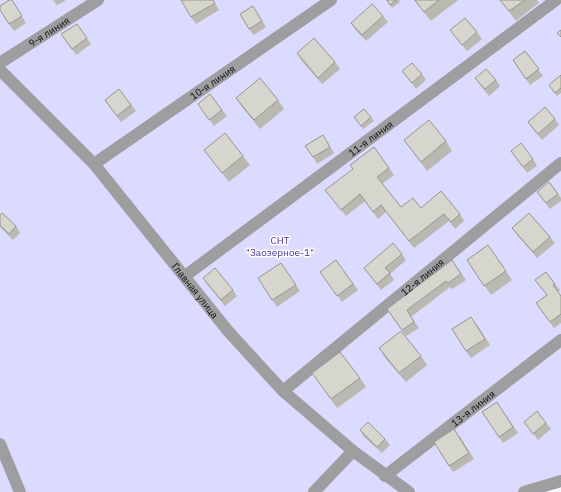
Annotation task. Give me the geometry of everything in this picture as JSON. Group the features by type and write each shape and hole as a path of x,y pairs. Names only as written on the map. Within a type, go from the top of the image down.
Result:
{"street":[{"name":"9-я линия","path":"0,63 98,0"},
{"name":"10-я линия","path":"94,164 331,0"},
{"name":"11-я линия","path":"185,276 556,0"},
{"name":"Главная улица","path":"0,70 94,164 228,331 283,391 352,451 409,492"},
{"name":"12-я линия","path":"283,391 561,164"},
{"name":"13-я линия","path":"385,476 561,340"},
{"path":"0,444 20,492"},
{"path":"314,492 352,451"},
{"path":"524,492 561,482"}],"green space":[{"name":"СНТ \"Заозерное-1\"","path":"0,0 561,0 561,481 524,492 0,492"}],"building":[{"path":"9,0 12,0 22,16 9,24 0,10 0,6"},
{"path":"181,0 213,0 215,3 191,17"},
{"path":"387,0 396,0 390,5"},
{"path":"415,0 439,0 424,12"},
{"path":"500,0 525,0 509,11"},
{"path":"372,4 383,16 362,35 351,23"},
{"path":"253,6 262,21 249,29 240,14"},
{"path":"465,18 477,32 462,45 450,30"},
{"path":"77,24 87,38 72,49 61,34"},
{"path":"561,30 561,37 557,33"},
{"path":"314,38 335,62 318,78 297,53"},
{"path":"525,51 539,69 526,79 513,60"},
{"path":"412,63 422,74 412,83 402,71"},
{"path":"486,69 496,80 485,89 475,78"},
{"path":"561,75 561,88 555,93 549,85"},
{"path":"260,78 278,100 254,120 236,98"},
{"path":"119,89 131,105 117,116 105,100"},
{"path":"210,94 222,110 209,120 198,104"},
{"path":"545,107 555,119 538,134 528,122"},
{"path":"364,109 371,117 361,126 354,117"},
{"path":"429,120 446,141 421,162 404,140"},
{"path":"225,133 243,156 222,173 204,150"},
{"path":"323,135 330,147 313,157 305,146"},
{"path":"521,143 533,159 523,167 511,151"},
{"path":"374,147 389,168 377,177 401,207 413,198 421,208 441,191 460,214 451,222 444,214 409,241 381,205 373,212 360,194 341,210 325,190 353,169 350,165"},
{"path":"549,182 558,194 546,203 537,192"},
{"path":"2,213 16,226 9,234 0,225 0,215"},
{"path":"529,213 550,237 533,252 512,228"},
{"path":"393,243 402,254 385,268 390,273 377,284 364,268"},
{"path":"488,245 506,271 484,286 467,260"},
{"path":"336,260 353,284 337,296 320,272"},
{"path":"452,260 461,274 448,283 446,281 407,310 414,322 402,330 387,309"},
{"path":"281,263 296,285 272,300 258,278"},
{"path":"215,268 233,290 221,300 203,278"},
{"path":"546,272 555,284 553,285 561,296 561,314 550,322 536,303 547,295 535,280"},
{"path":"471,317 485,339 466,351 452,329"},
{"path":"401,331 421,356 399,373 379,348"},
{"path":"340,352 360,378 331,399 312,373"},
{"path":"497,402 513,427 499,437 482,412"},
{"path":"537,411 546,423 533,434 524,422"},
{"path":"368,422 385,439 377,447 360,430"},
{"path":"454,429 469,453 449,466 434,442"}]}
